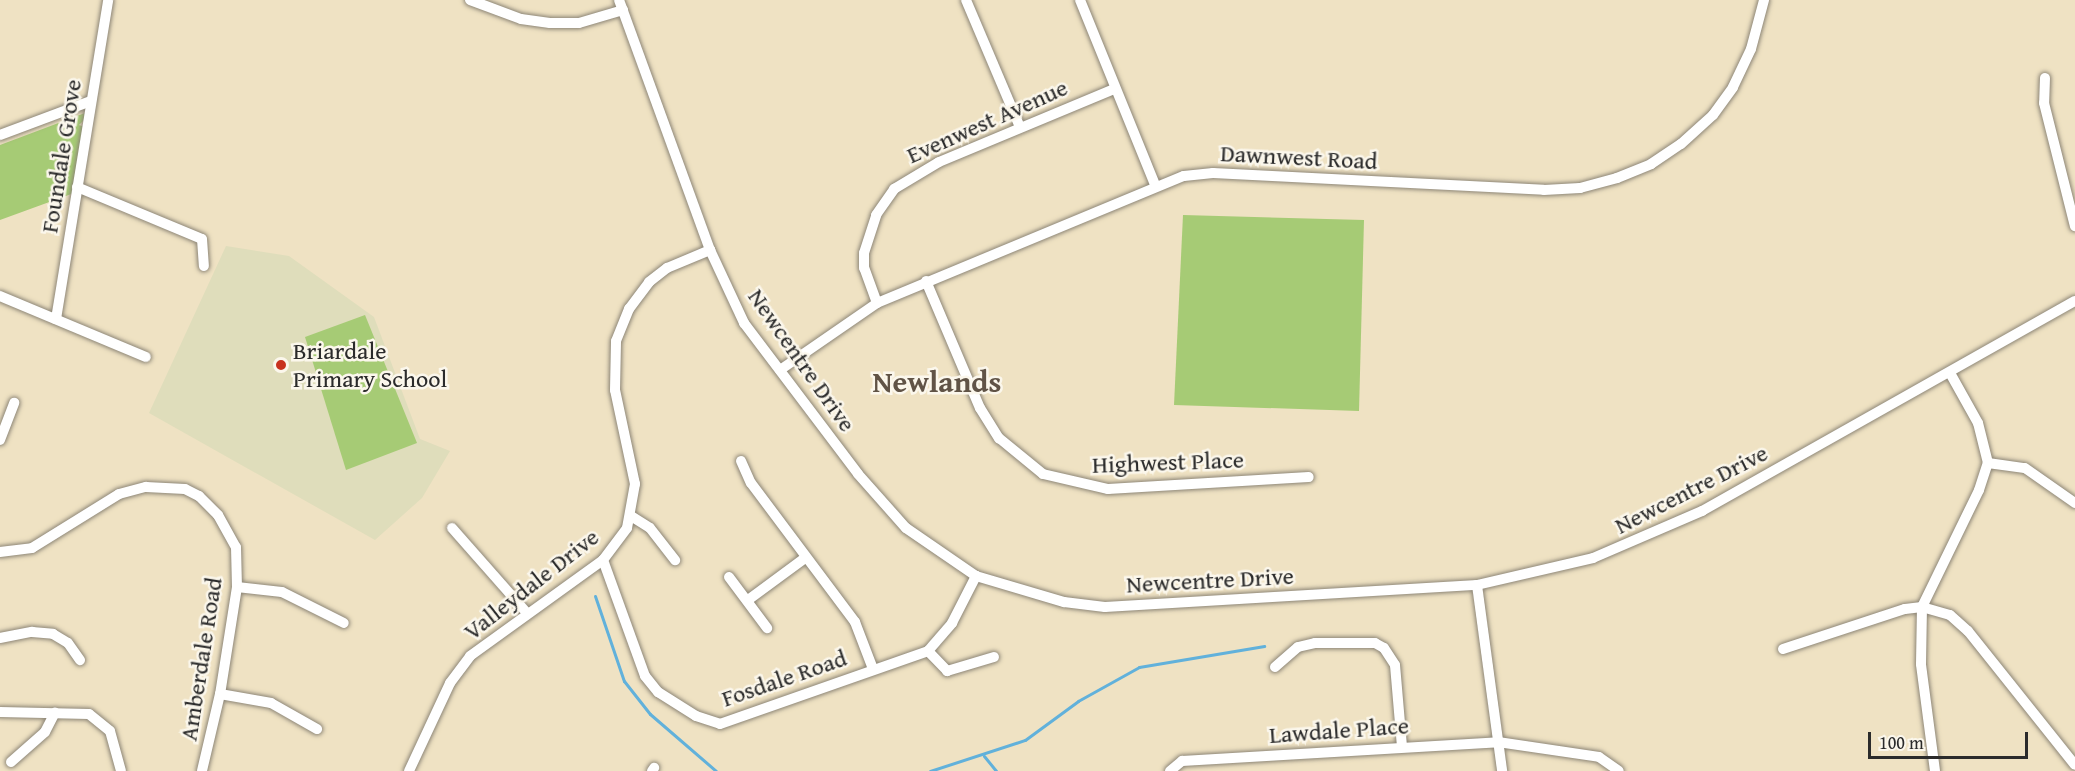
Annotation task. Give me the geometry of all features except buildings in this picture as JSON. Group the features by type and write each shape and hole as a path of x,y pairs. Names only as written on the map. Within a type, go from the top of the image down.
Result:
{"street":[{"name":"Foundale Grove","path":"56,319 108,0"},
{"path":"470,0 506,15 550,24 586,21 621,5"},
{"path":"966,0 1020,127"},
{"path":"1080,0 1114,89 1155,185"},
{"name":"Dawnwest Road","path":"780,370 878,303 1155,185 1213,173 1544,190 1580,188 1617,177 1651,164 1681,144 1713,115 1733,87 1751,49 1764,0"},
{"name":"Newcentre Drive","path":"621,5 710,250 744,323 858,474 906,528 976,576 1064,602 1105,607 1477,585 1593,558 1670,528 2075,301"},
{"path":"2045,78 2044,103 2075,226"},
{"name":"Evenwest Avenue","path":"878,303 864,267 864,253 885,200 914,174 1114,89"},
{"path":"0,135 91,101"},
{"path":"77,187 202,239 204,266"},
{"name":"Valleydale Drive","path":"409,771 455,675 478,649 603,560 631,516 634,484 615,390 616,340 629,309 649,282 667,268 710,250"},
{"name":"Highwest Place","path":"926,281 980,408 999,438 1043,474 1108,489 1310,477"},
{"path":"0,297 146,357"},
{"path":"1935,771 1921,664 1922,606 1979,490 1988,463 1978,423 1950,373"},
{"path":"0,440 14,403"},
{"path":"741,461 751,483 855,622 873,669"},
{"path":"1988,463 2025,468 2075,503"},
{"name":"Amberdale Road","path":"0,552 32,548 119,494 170,485 199,496 218,515 236,547 237,587 220,694 202,771"},
{"path":"631,516 651,528 675,560"},
{"path":"452,528 527,613"},
{"path":"748,600 805,558"},
{"name":"Fosdale Road","path":"603,560 645,676 658,692 696,716 720,724 928,651"},
{"path":"976,576 952,623 928,651 947,671 994,657"},
{"path":"729,577 767,628"},
{"path":"1477,585 1502,771"},
{"path":"237,587 282,592 344,623"},
{"path":"1783,649 1922,606 1950,615 1968,631 2075,765"},
{"path":"0,638 32,632 53,634 68,644 80,660"},
{"path":"1275,667 1298,647 1315,643 1375,644 1384,648 1395,665 1401,747"},
{"path":"220,694 271,703 317,729"},
{"path":"0,712 89,714 102,721 116,743 121,771"},
{"path":"11,762 45,732 55,712"},
{"name":"Lawdale Place","path":"1170,771 1182,761 1498,742 1599,757 1619,771"}],"shaded area":[{"name":"Briardale Primary School","path":"226,246 289,256 374,317 420,439 450,451 422,498 375,540 149,413"}],"green space":[{"path":"85,113 85,119 79,125 87,128 74,193 0,220 0,145"},
{"path":"1183,215 1364,220 1359,411 1174,405"},
{"path":"365,315 417,443 346,470 305,337"}],"waterway":[{"path":"595,596 624,681 650,714 716,771"},
{"path":"930,771 1025,740 1078,701 1139,667 1264,646"},
{"path":"984,756 996,771"}],"place":[{"name":"Briardale Primary School","path":"281,365"}],"district":[{"name":"Newlands","path":"937,381"}]}
